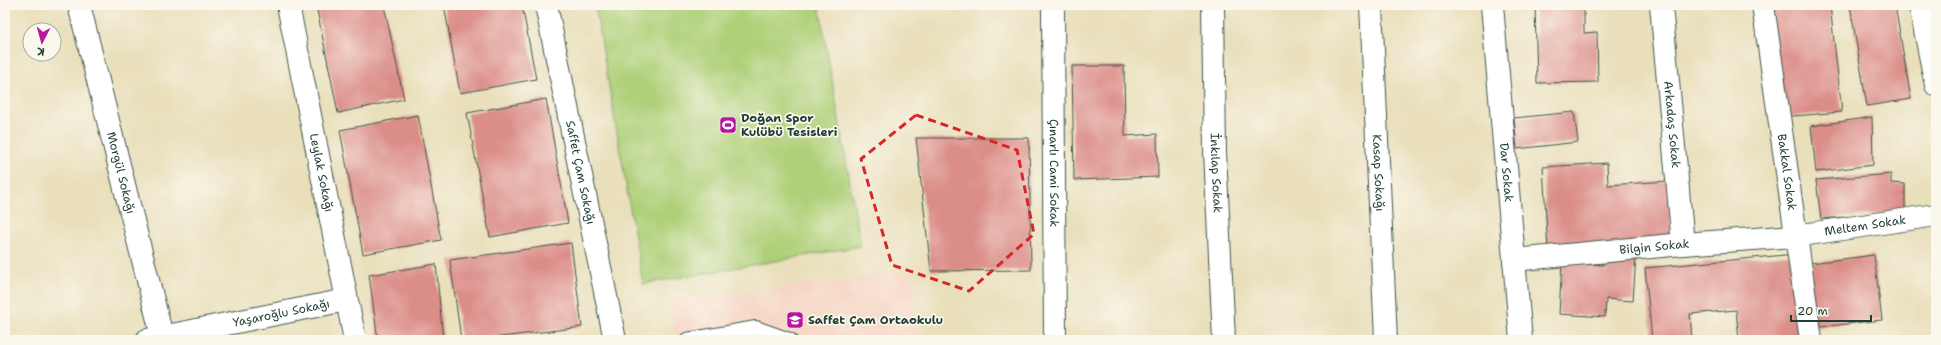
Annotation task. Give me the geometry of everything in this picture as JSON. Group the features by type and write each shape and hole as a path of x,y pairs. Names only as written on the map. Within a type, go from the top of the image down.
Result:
{"street":[{"name":"Morgül Sokağı","path":"80,5 157,339"},
{"name":"Leylak Sokağı","path":"288,5 355,340"},
{"name":"Saffet Çam Sokağı","path":"546,5 615,340"},
{"name":"Çınarlı Cami Sokak","path":"1053,5 1055,340"},
{"name":"İnkılap Sokak","path":"1213,5 1215,152 1224,340"},
{"name":"Kasap Sokağı","path":"1372,5 1386,340"},
{"name":"Dar Sokak","path":"1492,5 1521,340"},
{"name":"Arkadaş Sokak","path":"1661,5 1683,244"},
{"name":"Bakkal Sokak","path":"1763,5 1811,340"},
{"path":"1920,5 1936,85"},
{"name":"Meltem Sokak","path":"1795,236 1936,215"},
{"name":"Bilgin Sokak","path":"1514,260 1683,244 1795,236"},
{"name":"Yaşaroğlu Sokağı","path":"157,339 346,300"}],"lane":[{"path":"687,340 756,328 790,340"}],"highlighted area":[{"path":"916,115 1017,150 1034,234 969,291 892,265 861,159"}],"shaded area":[{"name":"Saffet Çam Ortaokulu","path":"912,272 919,340 675,340 670,301"}],"green space":[{"name":"Doğan Spor Kulübü Tesisleri","path":"595,5 819,5 861,246 643,284"}],"building":[{"path":"316,5 384,5 404,99 338,113"},
{"path":"444,5 522,5 536,79 460,93"},
{"path":"1535,5 1584,5 1584,33 1597,32 1598,82 1537,83"},
{"path":"1769,5 1830,5 1842,112 1781,117"},
{"path":"1850,5 1895,5 1911,99 1867,106"},
{"path":"1072,66 1124,66 1125,136 1157,134 1158,177 1074,180"},
{"path":"546,99 568,223 490,237 467,113"},
{"path":"1574,112 1578,142 1517,149 1514,118"},
{"path":"418,115 441,240 363,254 340,130"},
{"path":"1872,117 1873,165 1816,172 1811,126"},
{"path":"916,138 1029,138 1031,270 931,271"},
{"path":"1607,163 1608,185 1668,181 1672,243 1548,251 1543,167"},
{"path":"1891,174 1891,183 1905,184 1905,212 1821,219 1816,180"},
{"path":"571,243 582,327 477,340 461,340 450,260"},
{"path":"1604,254 1636,256 1633,301 1606,299 1605,317 1559,314 1562,262 1603,265"},
{"path":"1796,254 1803,340 1739,340 1736,310 1690,314 1692,340 1652,340 1645,268"},
{"path":"1874,255 1882,320 1811,328 1803,264"},
{"path":"436,264 443,340 378,340 369,275"}],"place":[{"name":"Doğan Spor Kulübü Tesisleri","path":"728,125"},
{"name":"Saffet Çam Ortaokulu","path":"795,320"}]}
